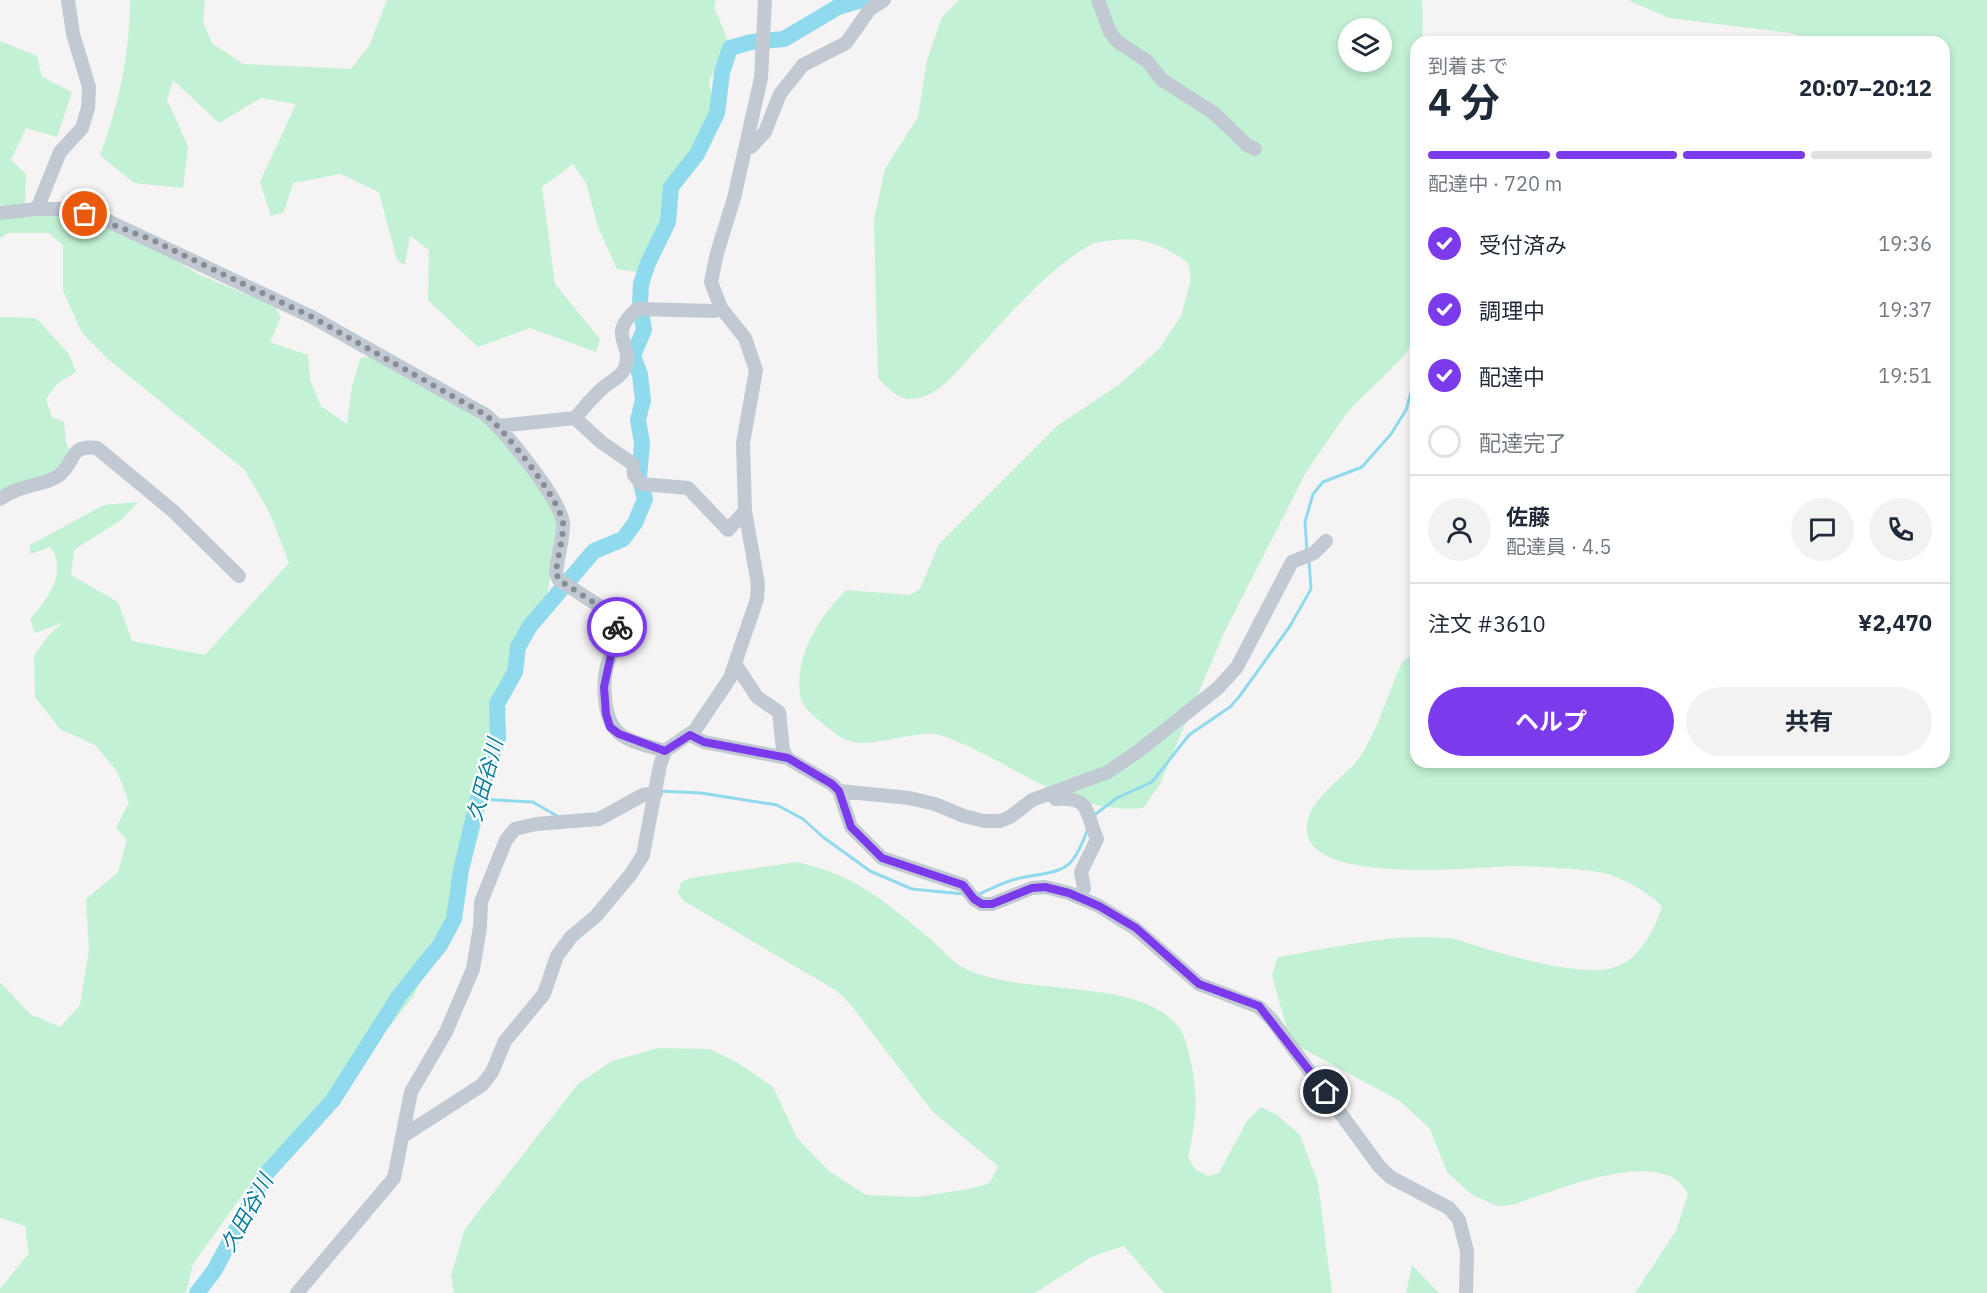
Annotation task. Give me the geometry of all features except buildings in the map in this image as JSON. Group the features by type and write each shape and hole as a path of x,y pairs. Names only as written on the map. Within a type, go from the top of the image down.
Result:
{"street":[{"path":"37,209 60,152 82,128 88,108 89,87 73,34 68,0"},
{"path":"403,1136 482,1085 492,1072 505,1041 544,994 557,956 571,937 596,916 632,874 643,855 660,765 665,751 690,735 730,678 758,598 758,584 745,511 745,426 756,370 745,338 721,308 711,282 746,147 761,78 765,0"},
{"path":"746,147 751,147 765,132 780,94 803,65 846,43 870,9 884,0"},
{"path":"1098,0 1110,32 1118,42 1147,61 1161,78 1215,114 1247,145 1255,149"},
{"path":"0,213 66,209 150,239 312,317 486,415 498,426 554,502 563,523 556,573 559,580 615,616 618,630 605,673 604,687 606,714 610,727 619,734 665,751"},
{"path":"498,426 575,418 604,387 624,372 627,361 621,330 627,318 637,309 715,312 721,308"},
{"path":"575,418 601,442 633,465 634,475 642,484 688,488 728,530 745,511"},
{"path":"0,499 13,489 58,476 75,452 85,446 98,448 173,511 238,576"},
{"path":"839,791 909,798 984,821 999,821 1010,817 1032,800 1108,772 1140,750 1218,688 1237,667 1292,562 1314,553 1326,541"},
{"path":"736,665 757,697 779,712 783,750 788,758"},
{"path":"690,735 704,742 788,758 832,784 839,791 851,827 882,858 963,885 974,899 982,904 992,904 1032,888 1045,887 1079,897 1136,928 1199,984 1259,1006 1272,1020 1379,1166 1390,1177 1449,1208 1459,1220 1467,1251 1466,1293"},
{"path":"297,1293 394,1178 411,1092 446,1032 473,969 480,927 481,902 506,840 515,829 536,824 599,819 643,795 656,793"},
{"path":"1053,794 1056,799 1075,798 1084,804 1097,839 1081,872 1084,888 1079,897"}],"green space":[{"path":"130,0 205,0 203,22 212,43 243,64 351,69 369,46 387,0 716,0 714,7 730,46 709,80 714,110 702,138 671,180 666,234 642,273 617,269 598,227 586,183 573,164 542,187 555,284 600,339 596,352 530,328 478,347 428,300 429,250 410,236 405,265 397,260 379,192 340,174 293,183 284,212 271,216 260,182 296,104 261,98 219,123 173,80 167,100 188,146 183,188 134,183 100,155 113,117 126,59"},
{"path":"959,0 1422,0 1423,36 1410,36 1410,346 1404,356 1348,411 1306,472 1223,635 1160,784 1143,808 1115,808 1089,803 1039,783 990,757 940,735 920,734 862,743 849,741 816,718 801,699 799,680 805,651 818,625 846,590 910,595 920,589 939,544 1057,426 1120,384 1160,348 1181,316 1191,279 1188,263 1160,246 1130,239 1094,243 1074,255 1042,281 937,390 921,398 912,399 893,392 878,378 874,220 885,169 918,117 927,60 942,17"},
{"path":"1628,0 1987,0 1987,1293 1635,1293 1676,1231 1688,1194 1675,1179 1656,1172 1633,1172 1606,1176 1579,1182 1512,1205 1498,1206 1472,1195 1447,1172 1430,1129 1400,1101 1300,1047 1288,1033 1272,975 1278,957 1383,939 1425,937 1456,940 1499,953 1566,968 1598,970 1612,968 1621,965 1637,952 1650,935 1659,915 1662,906 1650,896 1623,880 1600,872 1513,866 1431,870 1394,869 1360,865 1331,858 1312,845 1307,825 1315,805 1368,745 1402,662 1410,657 1410,768 1950,768 1950,36 1800,36 1669,18"},
{"path":"0,41 37,56 42,77 72,92 57,137 26,128 11,160 26,174 25,205 0,205"},
{"path":"67,214 128,232 200,275 274,306 281,317 270,342 308,355 310,380 321,406 347,424 352,386 361,357 380,358 483,422 521,454 558,514 559,532 545,605 520,640 512,673 494,706 496,730 491,755 490,792 470,866 432,958 413,997 344,1084 256,1176 193,1264 186,1293 0,1293 0,1289 29,1253 25,1226 0,1218 0,982 30,1014 60,1027 80,1005 89,950 86,899 118,872 127,840 116,828 129,802 117,771 95,745 60,729 35,697 34,656 48,636 62,623 35,633 30,620 49,595 57,567 56,557 51,547 30,554 30,545 104,505 138,502 121,520 74,550 71,575 118,602 132,641 205,655 289,563 270,514 245,470 108,359 82,333 63,291 63,245 49,233 8,233 0,238 0,219"},
{"path":"0,317 36,318 69,354 76,372 57,384 46,399 52,417 64,422 66,443 69,449 63,461 46,474 8,488 0,496"},
{"path":"796,862 834,873 867,890 898,912 951,959 966,969 1018,983 1108,994 1135,1000 1159,1010 1180,1029 1193,1071 1195,1120 1188,1157 1196,1170 1208,1176 1219,1173 1247,1121 1261,1107 1276,1114 1300,1135 1318,1183 1332,1293 1164,1293 1124,1246 1091,1257 1035,1293 454,1293 451,1275 465,1229 578,1084 612,1061 658,1048 710,1049 738,1063 773,1087 797,1138 829,1171 866,1195 916,1197 969,1189 990,1183 998,1166 932,1111 851,1005 837,991 684,901 678,893 681,882 690,878"},
{"path":"1412,1265 1439,1293 1406,1293"}],"waterway":[{"name":"久田谷川","path":"197,1293 214,1271 266,1174 333,1100 399,996 440,945 454,919 461,870 478,799 498,738 497,704 515,672 518,647 530,626 594,551 623,539 635,523 645,499 639,477 642,443 638,420 643,400 640,375 633,355 644,330 640,305 641,284 648,263 668,222 671,187 697,154 717,113 722,73 730,48 751,42 784,39 838,7 862,0"},
{"path":"1307,551 1305,522 1313,494 1323,482 1362,467 1391,434 1406,410 1410,396"},
{"path":"1093,816 1117,798 1152,782 1189,735 1230,707 1239,697 1290,626 1311,589 1309,561"},
{"path":"659,791 701,793 777,805 803,819 823,837 870,871 912,889 964,894"},
{"path":"478,799 533,802 557,816"},
{"path":"977,895 1011,880 1063,868 1076,855 1088,828"}],"way so far":[{"path":"85,214 150,239 312,317 486,415 498,426 554,502 563,523 556,573 559,580 615,616 617,627"}],"route":[{"path":"617,627 605,673 604,687 606,714 610,727 619,734 665,751 690,735 704,742 788,758 832,784 839,791 851,827 882,858 963,885 974,899 982,904 992,904 1032,888 1045,887 1069,893 1099,906 1136,928 1199,984 1214,992 1240,997 1259,1006 1326,1092"}]}
